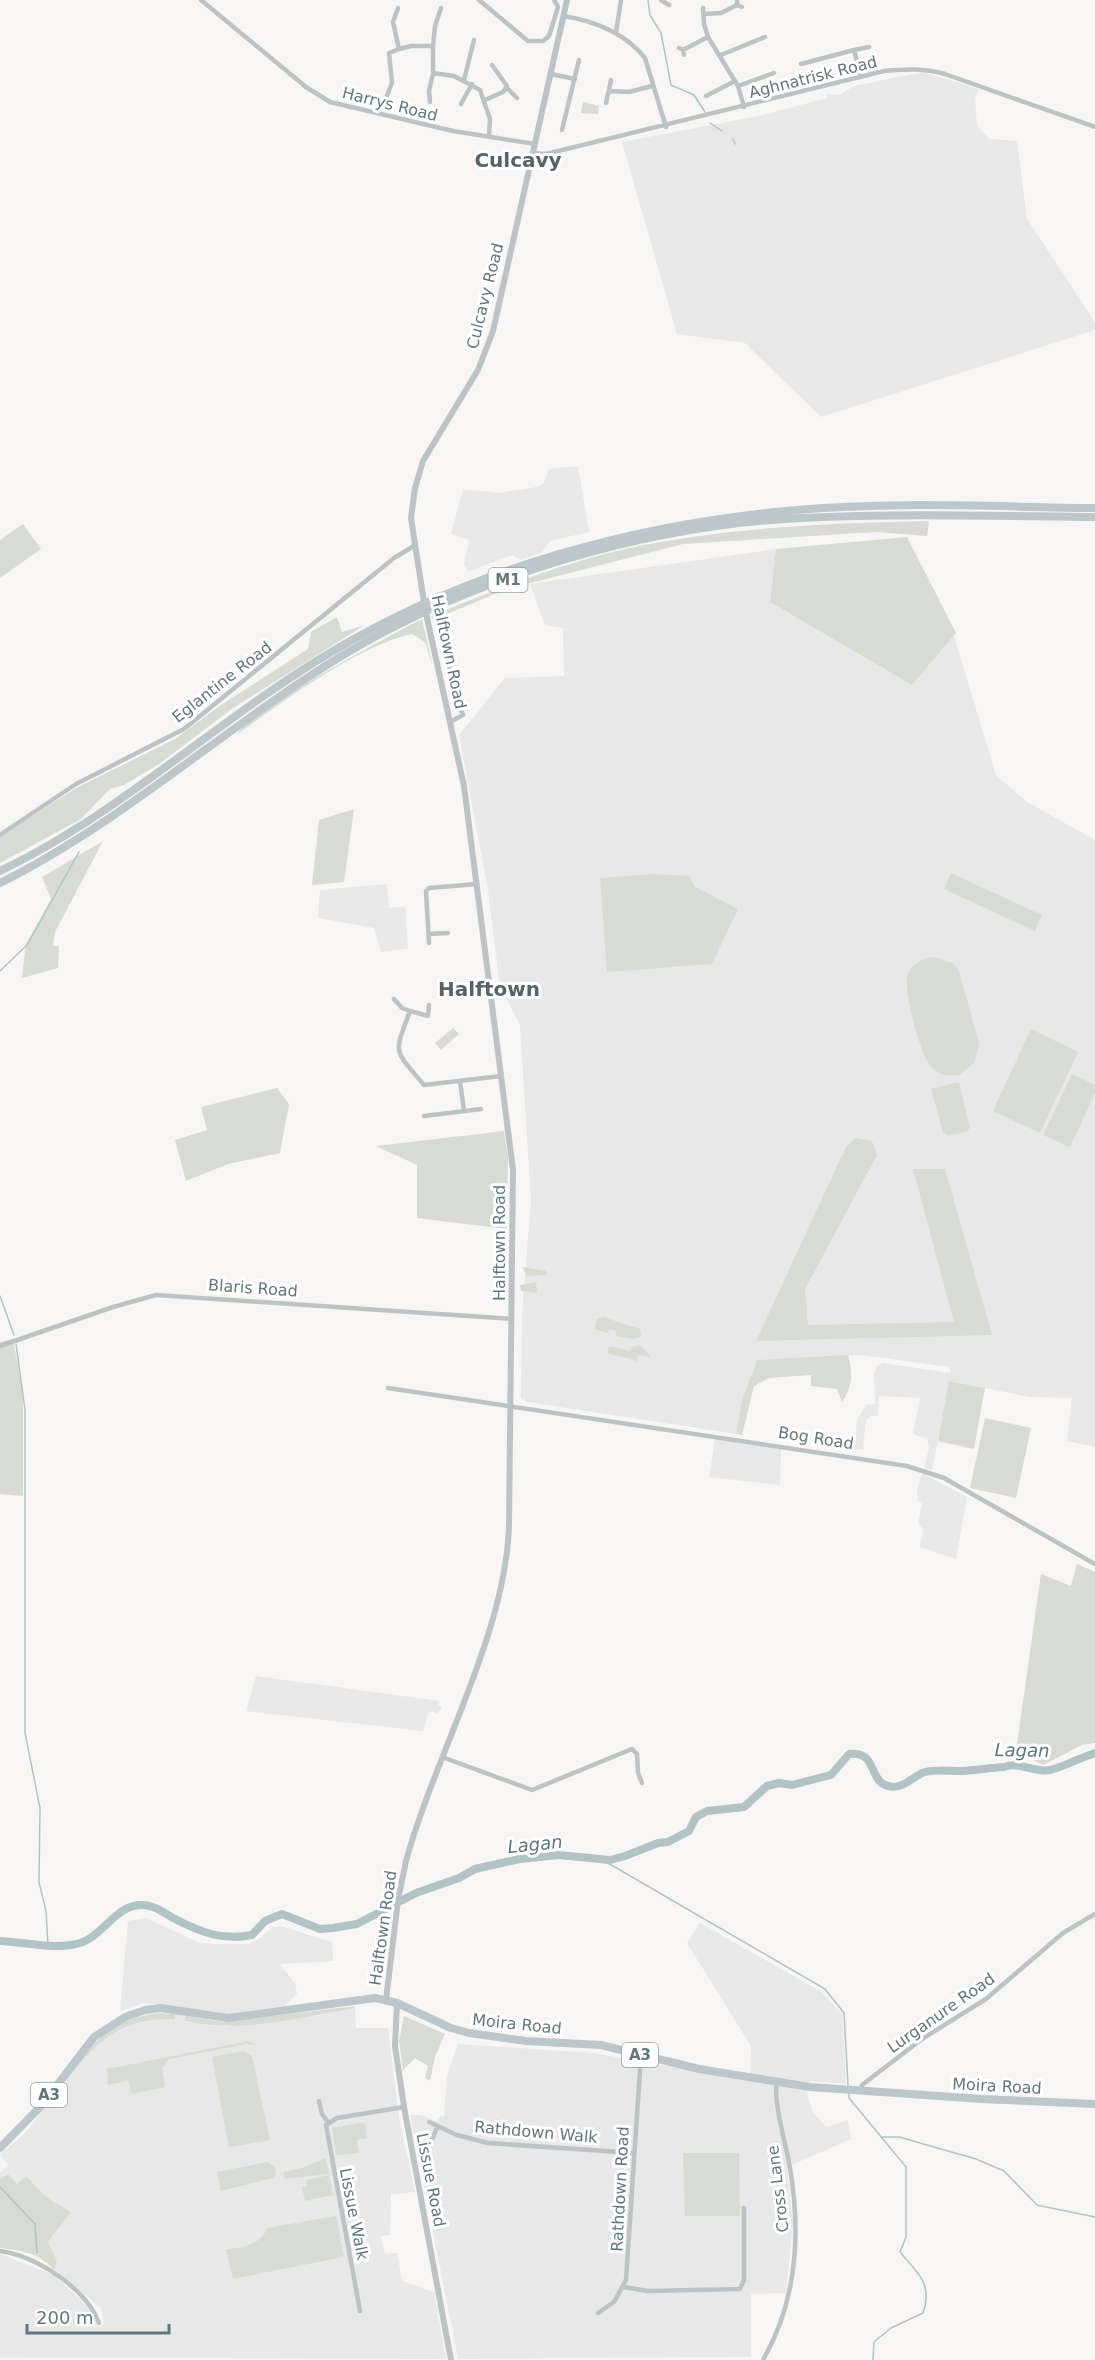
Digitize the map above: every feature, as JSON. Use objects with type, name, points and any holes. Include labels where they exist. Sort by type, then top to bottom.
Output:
[{"type":"highway","name":"M1","points":[[0,871],[119,800],[272,688],[336,649],[414,609],[551,556],[687,523],[799,510],[868,507],[1095,508]]},
{"type":"highway","name":"M1","points":[[0,883],[59,851],[124,810],[276,697],[347,653],[457,600],[553,565],[652,539],[742,524],[800,518],[1095,517]]},
{"type":"highway","name":"Moira Road","points":[[0,2148],[42,2105],[87,2045],[103,2030],[125,2017],[145,2010],[173,2010],[228,2018],[352,2000],[386,2000],[397,2003],[451,2028],[469,2033],[526,2041],[601,2045],[776,2082],[852,2090],[1095,2104]]},
{"type":"street","name":"Harrys Road","points":[[201,0],[306,87],[330,102],[401,120],[535,144]]},
{"type":"street","points":[[479,0],[528,41],[535,43],[549,36],[558,7],[555,0]]},
{"type":"street","name":"Culcavy Road","points":[[421,586],[414,546],[412,510],[418,476],[423,461],[469,385],[489,343],[567,0]]},
{"type":"street","points":[[616,33],[621,0]]},
{"type":"street","points":[[657,8],[661,1],[669,5]]},
{"type":"street","points":[[704,14],[721,13],[739,4]]},
{"type":"street","points":[[398,8],[393,22],[399,49]]},
{"type":"street","points":[[430,102],[435,26],[441,8]]},
{"type":"street","points":[[703,8],[708,37],[737,83],[744,107]]},
{"type":"street","points":[[564,16],[616,33],[645,58],[666,127]]},
{"type":"street","points":[[682,51],[708,37]]},
{"type":"street","points":[[721,55],[765,37]]},
{"type":"street","points":[[464,80],[474,39]]},
{"type":"street","points":[[384,103],[392,83],[389,53],[411,46],[433,46]]},
{"type":"street","points":[[801,64],[869,46]]},
{"type":"street","points":[[854,51],[861,77]]},
{"type":"street","points":[[562,130],[579,60]]},
{"type":"street","points":[[492,65],[507,82],[507,88],[517,98]]},
{"type":"street","name":"Aghnatrisk Road","points":[[533,153],[546,154],[666,127],[861,77],[904,69],[931,70],[1095,127]]},
{"type":"street","points":[[706,96],[737,83],[774,73]]},
{"type":"street","points":[[433,74],[464,80],[480,90],[490,119],[489,137]]},
{"type":"street","points":[[550,74],[575,79]]},
{"type":"street","points":[[606,103],[611,80]]},
{"type":"street","points":[[461,104],[472,84]]},
{"type":"street","points":[[609,91],[629,92],[652,86]]},
{"type":"street","points":[[485,100],[507,88]]},
{"type":"street","points":[[377,101],[390,107]]},
{"type":"street","name":"Eglantine Road","points":[[0,835],[76,784],[184,729],[394,558],[414,546]]},
{"type":"street","name":"Halftown Road","points":[[386,2000],[399,1888],[409,1850],[482,1650],[506,1562],[508,1543],[513,1170],[464,786],[421,586]]},
{"type":"street","name":"Halftown Road","points":[[447,647],[452,690],[463,715],[450,722]]},
{"type":"street","points":[[429,943],[426,891],[429,888],[477,884]]},
{"type":"street","points":[[429,934],[448,933]]},
{"type":"street","points":[[394,999],[402,1008],[428,1017],[429,1005]]},
{"type":"street","points":[[410,1011],[398,1042],[402,1061],[424,1086],[501,1076]]},
{"type":"street","points":[[460,1081],[464,1111]]},
{"type":"street","points":[[424,1116],[481,1109]]},
{"type":"street","name":"Blaris Road","points":[[0,1346],[113,1307],[156,1295],[512,1319]]},
{"type":"street","name":"Bog Road","points":[[388,1388],[907,1466],[944,1478],[1095,1564]]},
{"type":"street","points":[[442,1757],[532,1790],[632,1749],[638,1754],[638,1773],[642,1783]]},
{"type":"street","name":"Lurganure Road","points":[[852,2090],[862,2085],[911,2047],[979,2005],[1063,1933],[1095,1914]]},
{"type":"street","name":"Lissue Road","points":[[397,2003],[395,2046],[404,2108],[451,2360]]},
{"type":"street","name":"Rathdown Road","points":[[624,2287],[641,2055]]},
{"type":"street","name":"Cross Lane","points":[[763,2360],[786,2310],[796,2243],[795,2201],[776,2102],[776,2082]]},
{"type":"street","name":"Lissue Walk","points":[[319,2101],[322,2114],[328,2122],[326,2134],[360,2311]]},
{"type":"street","points":[[328,2122],[337,2118],[404,2108]]},
{"type":"street","name":"Rathdown Walk","points":[[429,2122],[466,2138],[488,2143],[634,2153]]},
{"type":"street","points":[[432,2139],[438,2126]]},
{"type":"street","points":[[598,2313],[614,2302],[624,2287],[648,2291],[740,2289],[744,2280],[744,2208]]},
{"type":"street","points":[[0,2251],[45,2266],[80,2295],[95,2312],[99,2323]]},
{"type":"shaded area","points":[[923,72],[979,89],[975,99],[977,125],[989,139],[1017,141],[1027,219],[1095,322],[1095,330],[821,417],[745,343],[677,334],[622,142],[763,115],[827,98],[827,94],[840,95],[854,86]]},
{"type":"shaded area","points":[[583,102],[599,106],[598,114],[581,113]]},
{"type":"shaded area","points":[[578,466],[589,532],[550,541],[541,553],[520,560],[512,555],[468,572],[464,564],[469,540],[451,534],[463,489],[498,493],[537,487],[543,484],[549,469]]},
{"type":"shaded area","points":[[929,521],[927,536],[876,532],[683,544],[507,589],[433,620],[431,616],[559,567],[639,546],[747,530]]},
{"type":"shaded area","points":[[23,524],[41,549],[0,578],[0,540]]},
{"type":"shaded area","points":[[907,537],[956,633],[912,685],[770,602],[776,549]]},
{"type":"shaded area","points":[[776,549],[770,602],[912,685],[954,636],[996,775],[1027,802],[1095,840],[1095,1447],[1067,1441],[1072,1398],[1030,1397],[950,1381],[932,1470],[924,1468],[929,1447],[927,1439],[913,1434],[920,1398],[879,1396],[878,1416],[871,1416],[866,1420],[863,1449],[857,1449],[854,1452],[857,1420],[866,1405],[875,1404],[874,1373],[877,1366],[883,1363],[950,1373],[950,1367],[861,1355],[757,1360],[742,1400],[736,1434],[527,1402],[521,1398],[522,1314],[531,1200],[520,1025],[500,986],[488,890],[459,735],[505,678],[564,676],[563,628],[545,625],[530,584]]},
{"type":"shaded area","points":[[337,617],[342,632],[365,625],[233,708],[159,764],[124,785],[110,789],[81,819],[0,863],[0,837],[76,788],[175,739],[221,705],[308,649],[311,632]]},
{"type":"shaded area","points":[[422,619],[433,667],[425,642],[412,634],[391,640],[322,676],[238,734],[266,709],[292,692]]},
{"type":"shaded area","points":[[354,809],[344,882],[312,885],[319,820]]},
{"type":"shaded area","points":[[103,841],[55,932],[53,946],[59,946],[58,968],[22,978],[26,944],[51,899],[42,877]]},
{"type":"shaded area","points":[[951,873],[1042,915],[1035,931],[944,889]]},
{"type":"shaded area","points":[[652,874],[689,876],[695,887],[738,909],[712,964],[607,972],[600,878]]},
{"type":"shaded area","points":[[387,884],[389,908],[405,906],[408,949],[381,952],[374,928],[318,918],[320,890]]},
{"type":"shaded area","points":[[934,957],[953,963],[959,971],[979,1043],[975,1062],[959,1075],[939,1073],[928,1063],[918,1038],[910,1007],[908,973],[919,962]]},
{"type":"shaded area","points":[[453,1028],[459,1034],[441,1050],[435,1043]]},
{"type":"shaded area","points":[[1031,1029],[1078,1052],[1040,1133],[993,1111]]},
{"type":"shaded area","points":[[1072,1074],[1095,1085],[1095,1093],[1070,1147],[1043,1135]]},
{"type":"shaded area","points":[[959,1082],[970,1128],[966,1132],[948,1135],[943,1132],[931,1089]]},
{"type":"shaded area","points":[[277,1088],[289,1104],[280,1153],[228,1164],[186,1181],[175,1140],[207,1130],[201,1107]]},
{"type":"shaded area","points":[[504,1131],[508,1158],[507,1229],[417,1218],[417,1165],[376,1146]]},
{"type":"shaded area","points":[[856,1138],[872,1141],[877,1155],[805,1289],[808,1325],[954,1322],[913,1169],[945,1169],[992,1335],[756,1341],[846,1147]]},
{"type":"shaded area","points":[[522,1267],[546,1271],[547,1275],[527,1276]]},
{"type":"shaded area","points":[[536,1282],[537,1293],[521,1291],[520,1285]]},
{"type":"shaded area","points":[[603,1317],[640,1329],[641,1337],[633,1339],[616,1336],[616,1331],[609,1329],[608,1333],[594,1329],[597,1319]]},
{"type":"shaded area","points":[[13,1339],[23,1393],[23,1496],[0,1494],[0,1342]]},
{"type":"shaded area","points":[[640,1345],[651,1357],[638,1355],[637,1361],[607,1353],[609,1346],[630,1351],[632,1347]]},
{"type":"shaded area","points":[[848,1355],[851,1380],[842,1402],[837,1389],[811,1386],[811,1375],[769,1378],[754,1386],[742,1435],[736,1434],[742,1400],[757,1360]]},
{"type":"shaded area","points":[[949,1381],[985,1388],[974,1449],[938,1441]]},
{"type":"shaded area","points":[[985,1418],[1031,1428],[1016,1498],[970,1488]]},
{"type":"shaded area","points":[[715,1439],[781,1449],[780,1485],[709,1477]]},
{"type":"shaded area","points":[[922,1473],[967,1497],[956,1559],[920,1547],[923,1529],[918,1523],[922,1503],[918,1502],[917,1491]]},
{"type":"shaded area","points":[[1077,1564],[1095,1572],[1095,1743],[1082,1745],[1043,1765],[1016,1751],[1041,1574],[1071,1586]]},
{"type":"shaded area","points":[[256,1676],[439,1701],[438,1705],[442,1706],[438,1714],[431,1711],[428,1714],[423,1731],[246,1711]]},
{"type":"shaded area","points":[[146,1918],[200,1943],[211,1944],[248,1944],[256,1941],[273,1927],[281,1926],[332,1942],[333,1961],[279,1964],[295,1983],[297,1994],[285,2006],[225,2015],[144,2003],[120,2011],[128,1921]]},
{"type":"shaded area","points":[[700,1923],[822,1992],[842,2014],[846,2084],[809,2081],[807,2095],[813,2112],[826,2127],[848,2120],[851,2139],[787,2167],[793,2223],[786,2293],[751,2294],[751,2357],[458,2359],[410,2115],[421,2115],[436,2121],[441,2115],[444,2117],[447,2076],[458,2044],[593,2053],[750,2081],[751,2046],[687,1943]]},
{"type":"shaded area","points":[[355,2006],[355,2008],[249,2025],[206,2025],[185,2021],[186,2016],[223,2022]]},
{"type":"shaded area","points":[[355,2008],[356,2028],[388,2028],[399,2117],[415,2192],[391,2194],[390,2235],[380,2236],[385,2254],[397,2253],[402,2281],[434,2292],[446,2359],[0,2358],[0,2254],[54,2275],[81,2300],[93,2315],[97,2327],[104,2325],[101,2308],[54,2270],[57,2261],[48,2242],[71,2212],[45,2196],[26,2176],[17,2184],[0,2178],[0,2173],[8,2165],[0,2154],[24,2134],[98,2042],[114,2030],[135,2022],[156,2018],[174,2019],[175,2014],[186,2016],[186,2022],[224,2027]]},
{"type":"shaded area","points":[[159,2013],[175,2014],[175,2019],[137,2023],[122,2028],[97,2046],[62,2087],[91,2047],[112,2028],[125,2021]]},
{"type":"shaded area","points":[[404,2016],[445,2034],[435,2057],[430,2081],[425,2078],[428,2066],[415,2058],[403,2070],[399,2041]]},
{"type":"shaded area","points":[[248,2041],[256,2045],[247,2044],[169,2059],[162,2068],[165,2087],[131,2094],[128,2081],[108,2085],[107,2069]]},
{"type":"shaded area","points":[[243,2051],[252,2056],[270,2140],[229,2147],[212,2057]]},
{"type":"shaded area","points":[[365,2122],[367,2138],[357,2140],[359,2153],[336,2155],[332,2128]]},
{"type":"shaded area","points":[[683,2153],[739,2153],[740,2216],[685,2216]]},
{"type":"shaded area","points":[[326,2158],[329,2174],[285,2179],[283,2172],[299,2169]]},
{"type":"shaded area","points":[[267,2162],[275,2167],[276,2174],[273,2178],[221,2191],[217,2172]]},
{"type":"shaded area","points":[[8,2174],[17,2184],[26,2176],[45,2196],[71,2212],[48,2242],[57,2261],[54,2270],[36,2256],[0,2248],[0,2178]]},
{"type":"shaded area","points":[[329,2175],[333,2195],[305,2201],[302,2187],[307,2186],[306,2180]]},
{"type":"shaded area","points":[[336,2216],[344,2257],[233,2279],[226,2250],[256,2242],[267,2228]]},
{"type":"waterway","points":[[648,0],[650,15],[661,33],[671,85],[694,95],[705,112]]},
{"type":"waterway","points":[[710,123],[722,131]]},
{"type":"waterway","points":[[733,139],[735,144]]},
{"type":"waterway","points":[[0,971],[27,945],[79,852]]},
{"type":"waterway","points":[[0,1296],[14,1335]]},
{"type":"waterway","points":[[16,1344],[25,1410],[25,1733],[40,1808],[39,1882],[46,1911],[48,1945]]},
{"type":"waterway","name":"Lagan","points":[[0,1941],[52,1946],[73,1945],[91,1938],[121,1912],[138,1905],[155,1908],[202,1931],[231,1937],[252,1935],[265,1921],[282,1914],[320,1929],[357,1924],[416,1893],[459,1878],[475,1869],[520,1859],[559,1855],[610,1860],[658,1843],[668,1842],[689,1831],[696,1817],[707,1811],[744,1807],[767,1786],[779,1783],[792,1785],[831,1775],[849,1754],[865,1757],[882,1783],[894,1787],[929,1771],[962,1771],[1016,1765],[1050,1770],[1095,1753]]},
{"type":"waterway","points":[[601,1859],[825,1989],[844,2013],[848,2085]]},
{"type":"waterway","points":[[849,2093],[849,2098],[906,2167],[906,2237],[900,2252],[918,2273],[925,2286],[926,2294],[923,2313],[891,2328],[874,2342],[873,2360]]},
{"type":"waterway","points":[[882,2137],[899,2137],[976,2159],[1004,2171],[1037,2205],[1095,2217]]},
{"type":"waterway","points":[[0,2187],[35,2224],[37,2253]]},
{"type":"district","name":"Culcavy","points":[[518,160]]},
{"type":"district","name":"Halftown","points":[[489,989]]}]
